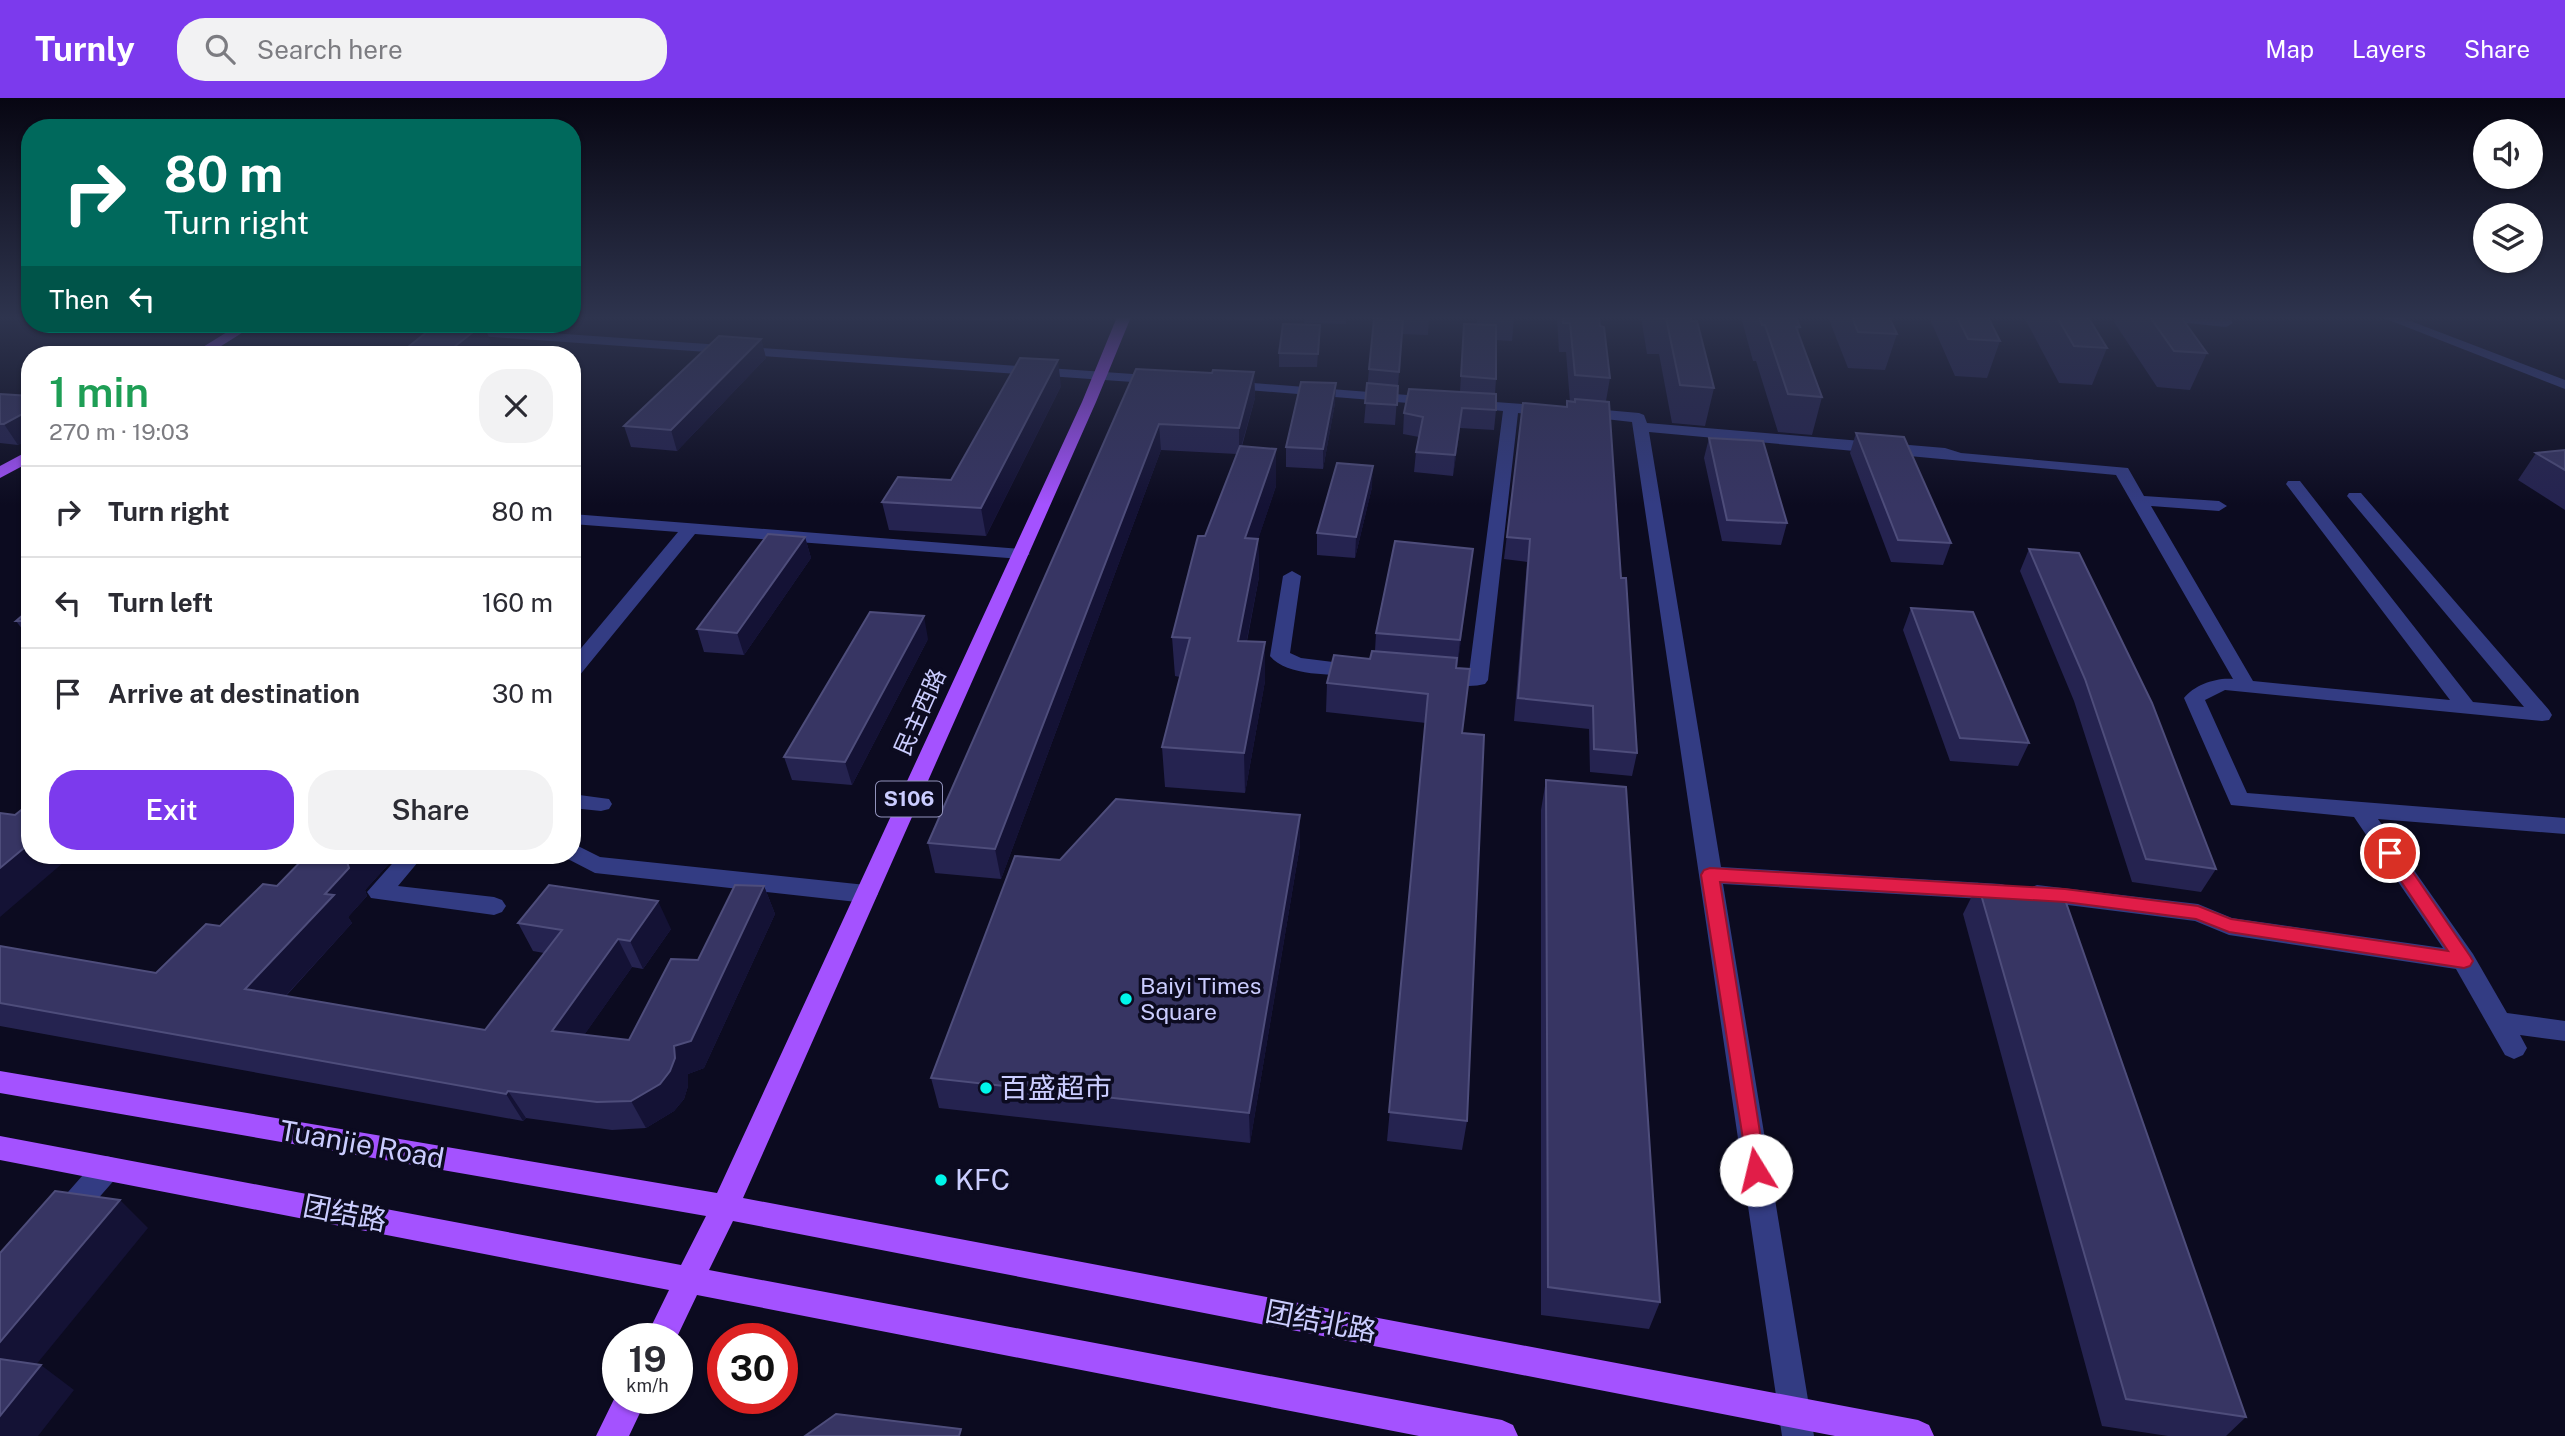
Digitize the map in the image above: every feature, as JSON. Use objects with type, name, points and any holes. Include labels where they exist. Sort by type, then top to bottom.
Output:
[{"type":"main road","name":"民主西路","points":[[689,1278],[725,1207],[1099,379]]},
{"type":"main road","points":[[1,471],[21,460]]},
{"type":"main road","name":"Tuanjie Road","points":[[0,1082],[725,1207]]},
{"type":"main road","name":"团结路","points":[[0,1148],[689,1278]]},
{"type":"main road","name":"团结北路","points":[[725,1207],[1796,1424],[1918,1436]]},
{"type":"main road","points":[[689,1278],[1502,1436]]},
{"type":"main road","name":"S106","points":[[668,1323],[689,1278]]},
{"type":"main road","points":[[612,1436],[623,1414]]},
{"type":"street","points":[[1162,379],[1183,381]]},
{"type":"street","points":[[1210,384],[1639,418],[1796,1424]]},
{"type":"street","points":[[1422,675],[1478,680],[1511,408]]},
{"type":"street","points":[[1640,427],[2122,471],[2246,687]]},
{"type":"street","points":[[2294,484],[2467,708]]},
{"type":"street","points":[[2356,496],[2542,715],[2221,684],[2194,698],[2239,800],[2565,826]]},
{"type":"street","points":[[2138,500],[2220,506]]},
{"type":"street","points":[[581,520],[1021,554]]},
{"type":"street","points":[[581,661],[691,528]]},
{"type":"street","points":[[1292,576],[1280,656],[1297,664],[1380,671]]},
{"type":"street","points":[[581,802],[601,804]]},
{"type":"street","points":[[2361,810],[2464,961],[2514,1048]]},
{"type":"street","points":[[581,857],[594,866],[866,894]]},
{"type":"street","points":[[405,864],[379,892],[494,906]]},
{"type":"street","points":[[1710,875],[2065,896],[2198,913],[2229,926],[2464,961]]},
{"type":"street","points":[[2499,1022],[2565,1031]]},
{"type":"street","points":[[44,1239],[107,1168]]},
{"type":"building","points":[[673,379],[721,379],[671,430],[624,426]]},
{"type":"building","points":[[1008,379],[1048,379],[981,508],[882,502],[898,477],[951,480]]},
{"type":"building","points":[[1131,379],[1252,379],[1239,428],[1159,424],[995,849],[928,843]]},
{"type":"building","points":[[1679,379],[1712,379],[1714,388],[1680,385]]},
{"type":"building","points":[[1783,379],[1815,379],[1822,397],[1788,394]]},
{"type":"building","points":[[1301,382],[1336,383],[1323,449],[1286,447]]},
{"type":"building","points":[[1367,383],[1398,386],[1397,405],[1365,403]]},
{"type":"building","points":[[1409,389],[1496,394],[1496,410],[1462,408],[1455,455],[1416,452],[1423,417],[1404,413]]},
{"type":"building","points":[[0,394],[21,395],[21,415],[0,424]]},
{"type":"building","points":[[1575,399],[1609,402],[1621,578],[1626,578],[1637,753],[1594,749],[1593,706],[1518,698],[1530,539],[1507,537],[1523,403],[1567,407],[1567,401],[1575,402]]},
{"type":"building","points":[[1856,433],[1904,437],[1951,543],[1898,540]]},
{"type":"building","points":[[1709,438],[1763,441],[1787,523],[1727,520]]},
{"type":"building","points":[[1240,446],[1276,449],[1245,538],[1258,539],[1238,641],[1265,642],[1244,753],[1162,747],[1190,638],[1172,637],[1198,536],[1205,536]]},
{"type":"building","points":[[2565,450],[2565,470],[2536,453]]},
{"type":"building","points":[[1337,463],[1373,466],[1356,537],[1317,533]]},
{"type":"building","points":[[768,534],[805,537],[737,633],[697,629]]},
{"type":"building","points":[[1395,541],[1473,549],[1460,640],[1376,633]]},
{"type":"building","points":[[2029,549],[2079,553],[2152,703],[2216,869],[2146,859],[2085,679]]},
{"type":"building","points":[[1911,608],[1973,612],[2029,743],[1960,738]]},
{"type":"building","points":[[870,612],[924,616],[845,762],[784,757]]},
{"type":"building","points":[[1372,651],[1457,658],[1456,668],[1470,669],[1462,733],[1484,735],[1467,1121],[1389,1112],[1428,694],[1327,683],[1334,655],[1370,659]]},
{"type":"building","points":[[1546,780],[1626,787],[1660,1302],[1548,1287]]},
{"type":"building","name":"Baiyi Times Square","points":[[1116,799],[1300,815],[1249,1113],[931,1078],[1015,856],[1060,860]]},
{"type":"building","points":[[21,810],[21,850],[0,868],[0,813],[15,815]]},
{"type":"building","points":[[298,864],[348,864],[349,868],[325,894],[334,895],[245,989],[485,1030],[562,930],[518,923],[549,885],[658,901],[630,941],[618,939],[552,1031],[629,1040],[671,959],[698,960],[735,885],[764,886],[691,1041],[674,1046],[675,1058],[670,1071],[660,1084],[631,1101],[597,1102],[508,1091],[506,1094],[0,1003],[0,946],[156,973],[206,924],[220,926],[263,884],[277,886]]},
{"type":"building","points":[[1978,884],[2063,894],[2246,1417],[2126,1399]]},
{"type":"building","points":[[55,1191],[120,1200],[0,1342],[0,1253]]},
{"type":"building","points":[[0,1359],[41,1365],[0,1416]]},
{"type":"building","points":[[836,1414],[961,1429],[959,1436],[805,1436]]},
{"type":"place","name":"Baiyi Times Square","points":[[1126,999]]},
{"type":"place","name":"百盛超市","points":[[986,1088]]},
{"type":"place","name":"KFC","points":[[941,1180]]},
{"type":"route","points":[[1756,1170],[1710,875],[2065,896],[2198,913],[2229,926],[2464,961],[2390,853]]}]
